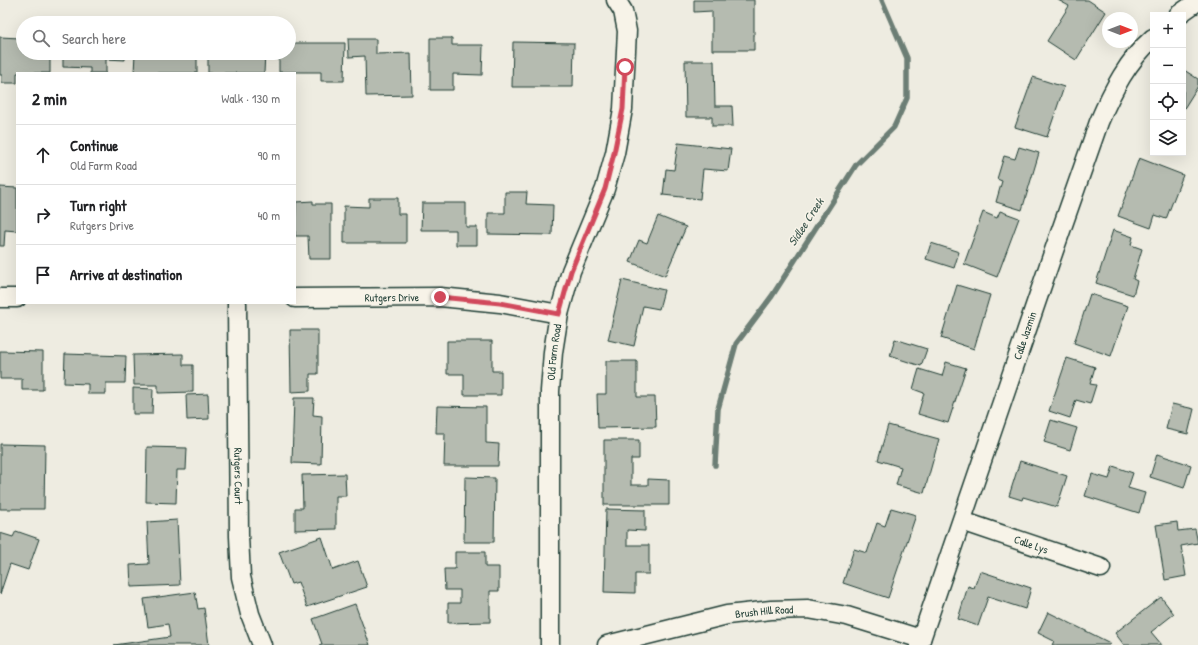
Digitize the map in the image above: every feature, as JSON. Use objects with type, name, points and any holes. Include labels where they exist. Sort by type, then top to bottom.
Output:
[{"type":"street","name":"Old Farm Road","points":[[550,645],[550,391],[553,352],[559,314],[571,271],[605,189],[623,109],[627,31],[623,11],[616,0]]},
{"type":"street","points":[[1182,12],[1198,1]]},
{"type":"street","name":"Calle Jazmin","points":[[920,642],[1099,122],[1107,103],[1132,60],[1150,41]]},
{"type":"street","name":"Rutgers Drive","points":[[296,298],[440,297],[500,303],[559,314]]},
{"type":"street","points":[[0,298],[16,298]]},
{"type":"street","name":"Rutgers Court","points":[[238,304],[239,536],[241,577],[250,614],[262,645]]},
{"type":"street","name":"Calle Lys","points":[[962,520],[1100,568]]},
{"type":"street","name":"Brush Hill Road","points":[[607,645],[727,615],[779,609],[808,609],[847,616],[920,642]]},
{"type":"building","points":[[694,0],[754,0],[754,50],[712,50],[712,11],[694,12]]},
{"type":"building","points":[[1058,0],[1088,0],[1106,12],[1102,12],[1102,18],[1076,60],[1047,41],[1069,6]]},
{"type":"building","points":[[0,37],[16,38],[16,60],[50,60],[50,72],[16,72],[16,83],[2,83],[2,75],[0,75]]},
{"type":"building","points":[[430,38],[452,38],[452,45],[483,45],[482,75],[453,74],[453,90],[430,90]]},
{"type":"building","points":[[348,39],[376,39],[376,54],[411,53],[412,95],[366,96],[365,56],[349,57]]},
{"type":"building","points":[[513,42],[574,43],[573,87],[512,87]]},
{"type":"building","points":[[296,43],[345,43],[344,81],[321,81],[321,72],[279,72],[279,60],[296,60]]},
{"type":"building","points":[[63,60],[106,60],[106,72],[90,72],[90,68],[63,67]]},
{"type":"building","points":[[135,60],[197,60],[197,72],[134,72]]},
{"type":"building","points":[[208,60],[265,60],[264,72],[208,72]]},
{"type":"building","points":[[685,61],[714,61],[715,106],[732,106],[733,126],[712,126],[712,117],[686,117]]},
{"type":"building","points":[[1186,71],[1198,79],[1198,86],[1186,105]]},
{"type":"building","points":[[1033,77],[1064,87],[1047,137],[1015,127]]},
{"type":"building","points":[[678,143],[731,149],[728,171],[703,169],[700,199],[663,195],[666,169],[674,170]]},
{"type":"building","points":[[1019,147],[1039,153],[1022,210],[996,202],[1002,181],[997,179],[1004,156],[1015,159]]},
{"type":"building","points":[[1139,158],[1183,175],[1166,219],[1155,215],[1151,228],[1118,216]]},
{"type":"building","points":[[0,187],[16,188],[16,231],[5,230],[4,246],[0,246]]},
{"type":"building","points":[[505,192],[527,192],[526,204],[553,205],[552,235],[488,234],[488,213],[505,213]]},
{"type":"building","points":[[369,198],[398,198],[398,214],[406,214],[406,243],[344,243],[344,206],[369,207]]},
{"type":"building","points":[[313,201],[313,204],[331,204],[331,259],[309,259],[308,236],[296,236],[296,202]]},
{"type":"building","points":[[422,203],[466,203],[466,227],[477,227],[477,245],[456,245],[456,230],[421,230]]},
{"type":"building","points":[[1000,211],[1019,218],[997,277],[964,264],[983,212],[997,218]]},
{"type":"building","points":[[658,216],[686,227],[665,276],[630,262],[639,240],[647,243]]},
{"type":"building","points":[[1113,230],[1133,237],[1131,245],[1142,249],[1133,279],[1137,281],[1133,295],[1096,283]]},
{"type":"building","points":[[931,243],[959,252],[954,268],[926,259]]},
{"type":"building","points":[[622,280],[664,290],[659,309],[643,306],[634,346],[608,340]]},
{"type":"building","points":[[957,285],[990,295],[974,349],[941,338]]},
{"type":"building","points":[[1090,294],[1128,306],[1111,356],[1074,343]]},
{"type":"building","points":[[290,330],[318,330],[318,374],[310,374],[310,391],[291,392]]},
{"type":"building","points":[[895,339],[927,349],[921,366],[890,356]]},
{"type":"building","points":[[447,341],[492,341],[492,371],[501,371],[501,395],[464,395],[464,374],[447,374]]},
{"type":"building","points":[[0,351],[43,352],[43,390],[22,390],[22,379],[0,379]]},
{"type":"building","points":[[65,354],[126,356],[125,383],[106,383],[106,394],[88,394],[88,384],[64,383]]},
{"type":"building","points":[[183,354],[183,365],[193,365],[193,392],[158,393],[158,385],[134,385],[133,355]]},
{"type":"building","points":[[1067,358],[1095,367],[1090,384],[1096,385],[1090,404],[1076,400],[1070,418],[1049,411]]},
{"type":"building","points":[[606,361],[637,361],[637,397],[655,397],[656,427],[598,428],[597,394],[606,394]]},
{"type":"building","points":[[946,362],[966,368],[948,423],[918,414],[924,393],[913,389],[919,369],[942,376]]},
{"type":"building","points":[[133,388],[153,389],[152,414],[133,414]]},
{"type":"building","points":[[208,394],[209,419],[187,420],[186,395]]},
{"type":"building","points":[[294,398],[314,398],[313,415],[322,416],[321,464],[292,463]]},
{"type":"building","points":[[1172,404],[1194,409],[1188,434],[1166,429]]},
{"type":"building","points":[[437,406],[486,407],[486,443],[499,444],[498,466],[444,466],[445,433],[436,433]]},
{"type":"building","points":[[1051,420],[1077,428],[1070,450],[1044,442]]},
{"type":"building","points":[[888,425],[939,439],[924,493],[896,485],[901,467],[878,460]]},
{"type":"building","points":[[604,440],[639,440],[639,459],[631,459],[631,485],[648,485],[648,479],[669,480],[669,505],[604,505]]},
{"type":"building","points":[[0,444],[45,445],[44,509],[0,509]]},
{"type":"building","points":[[147,447],[187,448],[186,470],[177,470],[176,503],[146,502]]},
{"type":"building","points":[[1157,454],[1191,465],[1184,488],[1150,477]]},
{"type":"building","points":[[1020,461],[1067,476],[1057,507],[1023,497],[1022,500],[1009,496]]},
{"type":"building","points":[[1113,466],[1133,473],[1128,488],[1145,493],[1139,513],[1085,496],[1092,474],[1109,479]]},
{"type":"building","points":[[345,474],[346,496],[336,496],[336,529],[295,530],[295,508],[303,508],[302,475]]},
{"type":"building","points":[[465,477],[495,478],[494,542],[464,542]]},
{"type":"building","points":[[891,508],[916,515],[888,598],[843,583],[854,549],[867,553],[877,523],[885,526]]},
{"type":"building","points":[[606,509],[645,510],[645,531],[627,530],[627,545],[649,545],[649,574],[635,574],[635,593],[604,592]]},
{"type":"building","points":[[177,520],[180,585],[131,587],[130,565],[149,564],[147,522]]},
{"type":"building","points":[[1177,522],[1178,531],[1195,529],[1198,543],[1181,546],[1186,576],[1165,580],[1156,525]]},
{"type":"building","points":[[16,531],[39,539],[28,570],[10,564],[0,594],[0,533],[13,537]]},
{"type":"building","points":[[322,537],[333,570],[358,561],[367,587],[307,607],[298,582],[291,584],[279,552]]},
{"type":"building","points":[[455,552],[485,552],[485,567],[499,567],[499,591],[490,591],[490,622],[448,623],[448,603],[460,603],[460,590],[445,590],[444,569],[455,569]]},
{"type":"building","points":[[980,571],[1031,588],[1025,609],[988,597],[978,626],[958,619],[968,586],[974,588]]},
{"type":"building","points":[[195,592],[198,609],[204,608],[209,645],[114,645],[170,637],[168,624],[148,627],[144,599]]},
{"type":"building","points":[[1161,597],[1174,614],[1151,632],[1162,645],[1124,645],[1115,633]]},
{"type":"building","points":[[355,604],[370,645],[319,645],[322,644],[313,619]]},
{"type":"building","points":[[1048,612],[1110,643],[1109,645],[1052,645],[1054,641],[1038,633]]},
{"type":"waterway","name":"Sidlee Creek","points":[[715,465],[718,409],[736,344],[772,296],[856,165],[894,127],[907,98],[907,58],[882,0]]},
{"type":"route","points":[[440,297],[500,303],[559,314],[571,271],[605,189],[623,109],[625,67]]}]
